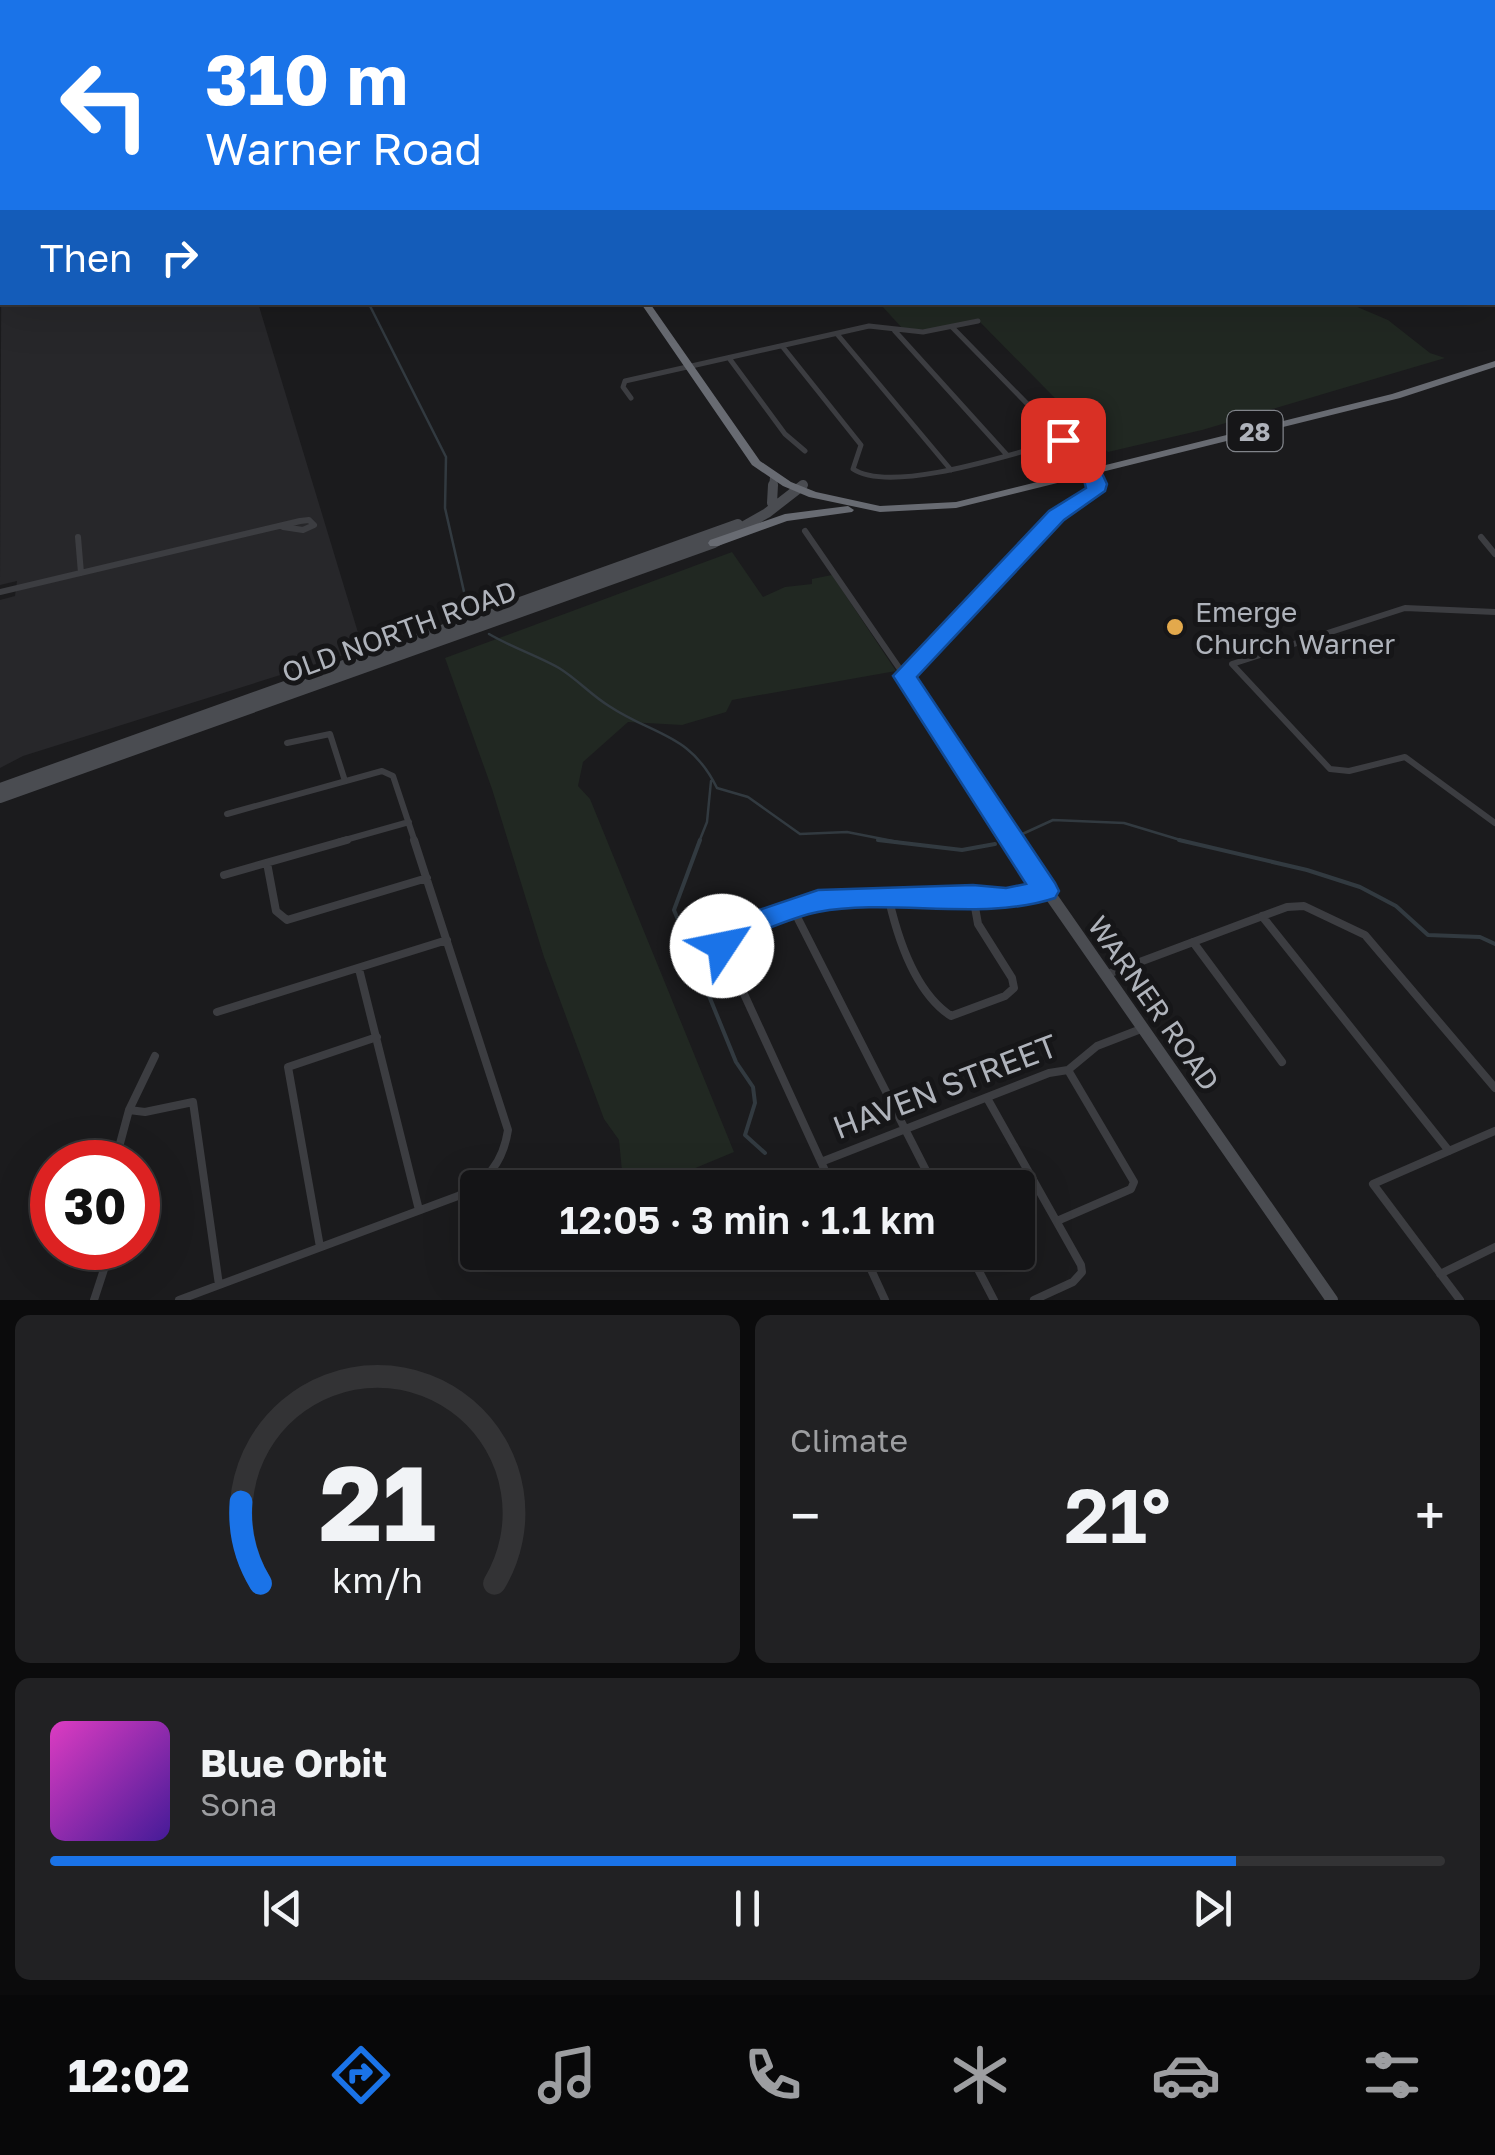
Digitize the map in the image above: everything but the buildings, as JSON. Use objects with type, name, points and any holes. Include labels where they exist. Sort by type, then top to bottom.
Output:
[{"type":"highway","name":"28","points":[[646,305],[755,450],[798,486],[858,500],[918,504],[1092,470],[1396,396],[1495,360]]},
{"type":"highway","name":"28","points":[[654,305],[742,446],[774,477],[832,501],[880,509],[947,506],[1495,360]]},
{"type":"highway","points":[[714,542],[800,514],[880,509]]},
{"type":"main road","points":[[905,676],[1048,524],[1099,494],[1103,486],[1092,470]]},
{"type":"main road","points":[[772,503],[774,477]]},
{"type":"main road","name":"OLD NORTH ROAD","points":[[0,798],[731,527],[798,486]]},
{"type":"main road","name":"OLD NORTH ROAD","points":[[0,788],[714,542],[768,514],[798,486]]},
{"type":"main road","name":"WARNER ROAD","points":[[905,676],[1045,891],[1332,1300]]},
{"type":"street","points":[[631,398],[623,386],[626,382],[869,326],[923,332],[978,321]]},
{"type":"street","points":[[952,326],[1092,470]]},
{"type":"street","points":[[893,329],[1007,455]]},
{"type":"street","points":[[836,334],[951,470]]},
{"type":"street","points":[[782,346],[861,445],[855,472],[904,476],[951,470],[1063,440]]},
{"type":"street","points":[[729,358],[786,434],[806,451]]},
{"type":"street","points":[[0,592],[82,573],[280,526],[306,520],[314,525],[303,530],[280,526]]},
{"type":"street","name":"WARNER ROAD","points":[[806,531],[905,676]]},
{"type":"street","points":[[1482,536],[1495,554]]},
{"type":"street","points":[[78,537],[82,573]]},
{"type":"street","points":[[1495,612],[1406,608],[1232,664],[1330,769],[1346,773],[1394,757],[1406,757],[1482,818],[1495,823]]},
{"type":"street","points":[[286,743],[330,734],[345,782]]},
{"type":"street","points":[[178,1300],[478,1186],[506,1152],[508,1130],[393,776],[388,771],[227,814]]},
{"type":"street","points":[[224,875],[409,822]]},
{"type":"street","points":[[267,863],[276,911],[287,920],[427,878]]},
{"type":"street","points":[[825,1170],[722,946],[728,932],[818,901],[1018,898],[1045,891]]},
{"type":"street","points":[[889,899],[898,940],[937,1007],[951,1016],[1005,996],[1014,988],[1012,978],[978,924],[973,896]]},
{"type":"street","points":[[1104,976],[1287,906],[1304,906],[1365,935],[1495,1088]]},
{"type":"street","points":[[793,909],[927,1170]]},
{"type":"street","points":[[1262,916],[1449,1151]]},
{"type":"street","points":[[217,1012],[447,940]]},
{"type":"street","points":[[1192,942],[1282,1062]]},
{"type":"street","points":[[359,969],[419,1210]]},
{"type":"street","name":"HAVEN STREET","points":[[821,1162],[1050,1073],[1068,1070],[1098,1046],[1141,1030]]},
{"type":"street","points":[[320,1248],[288,1067],[377,1038]]},
{"type":"street","points":[[122,1140],[129,1110],[155,1056]]},
{"type":"street","points":[[1057,1221],[1133,1186],[1131,1172],[1068,1070]]},
{"type":"street","points":[[987,1098],[1078,1257],[1082,1272],[1073,1282],[1034,1300]]},
{"type":"street","points":[[129,1110],[140,1114],[180,1100],[193,1102],[219,1285]]},
{"type":"street","points":[[1460,1300],[1373,1184],[1495,1131]]},
{"type":"street","points":[[1440,1274],[1495,1246]]},
{"type":"street","points":[[94,1300],[103,1270]]},
{"type":"street","points":[[871,1270],[885,1300]]},
{"type":"street","points":[[978,1270],[994,1300]]},
{"type":"shaded area","points":[[1,305],[259,305],[363,649],[23,756],[0,768],[0,600],[15,596],[17,581],[0,585]]},
{"type":"shaded area","points":[[1353,305],[1388,320],[1430,353],[1445,358],[1202,430],[1108,452],[977,319],[926,330],[902,328],[882,306]]},
{"type":"shaded area","points":[[732,552],[763,597],[832,575],[896,671],[732,700],[726,712],[682,725],[628,722],[583,762],[578,786],[590,799],[734,1152],[691,1170],[622,1170],[619,1140],[604,1119],[544,957],[492,789],[445,658]]},
{"type":"waterway","points":[[370,305],[446,457],[445,508],[467,605]]},
{"type":"waterway","points":[[489,634],[559,668],[609,706],[683,746],[695,756],[717,788],[748,797],[800,834],[847,832],[898,842]]},
{"type":"waterway","points":[[699,842],[707,822],[711,781]]},
{"type":"waterway","points":[[1018,836],[1053,820],[1124,823],[1185,841]]},
{"type":"waterway","points":[[700,840],[674,910],[736,1062],[753,1087],[755,1103],[745,1135],[765,1153]]},
{"type":"waterway","points":[[878,840],[962,850],[995,844]]},
{"type":"waterway","points":[[1179,840],[1185,841]]},
{"type":"waterway","points":[[1185,841],[1307,870],[1360,887],[1396,906],[1428,935],[1480,937],[1495,944]]},
{"type":"place","name":"Emerge Church Warner","points":[[1175,627]]},
{"type":"route","points":[[722,946],[728,932],[818,901],[973,896],[1006,899],[1045,891],[905,676],[1056,516],[1095,491],[1098,484],[1091,470],[1063,440]]}]
